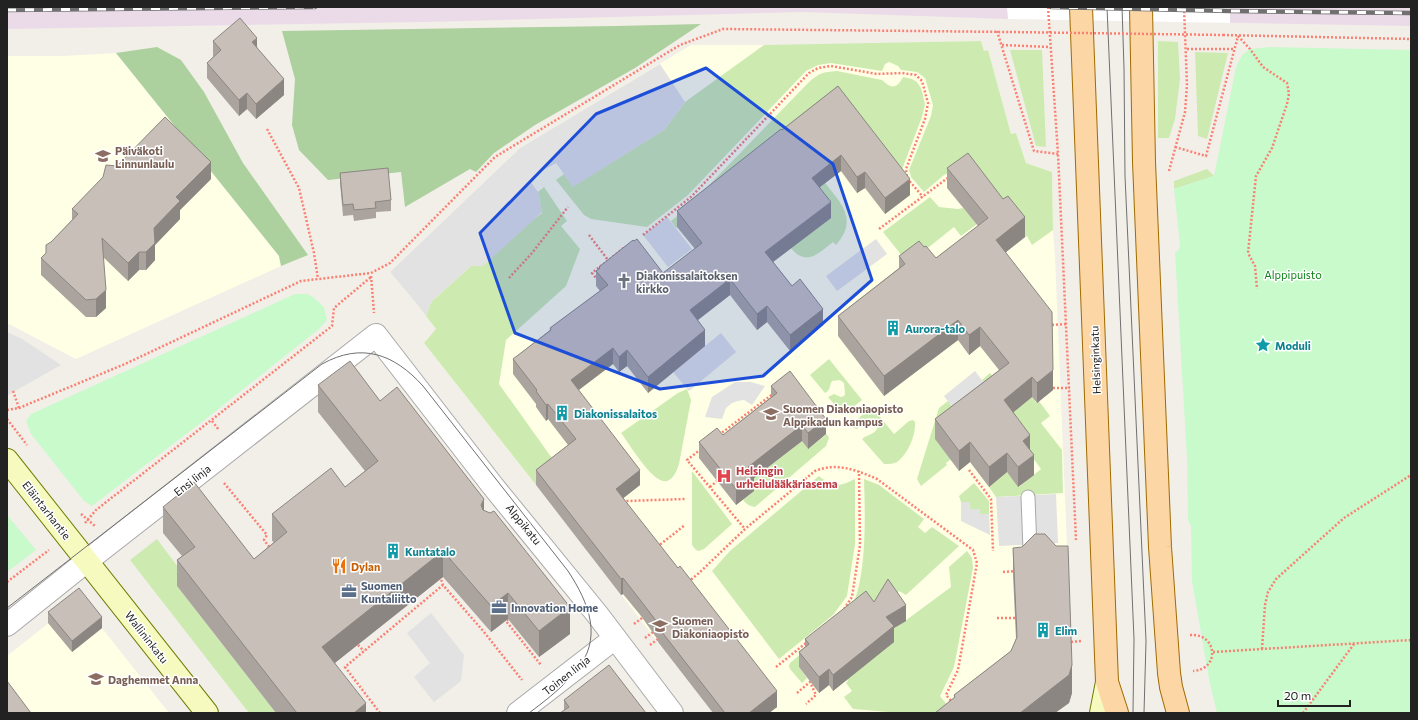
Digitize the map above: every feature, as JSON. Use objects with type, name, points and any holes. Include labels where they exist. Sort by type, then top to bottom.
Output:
[{"type":"main road","name":"Helsinginkatu","points":[[1081,7],[1107,682],[1101,713]]},
{"type":"main road","points":[[1141,7],[1144,162],[1160,548],[1166,644],[1171,687],[1178,713]]},
{"type":"main road","name":"Eläintarhantie","points":[[7,460],[87,561]]},
{"type":"main road","name":"Wallininkatu","points":[[87,561],[207,713]]},
{"type":"main road","points":[[1107,682],[1117,713]]},
{"type":"main road","points":[[1167,713],[1171,687]]},
{"type":"street","name":"Alppikatu","points":[[376,335],[509,516],[597,614],[672,713]]},
{"type":"street","name":"Ensi linja","points":[[7,625],[376,335]]},
{"type":"street","name":"Toinen linja","points":[[530,709],[615,638]]},
{"type":"lane","points":[[1028,497],[1030,550]]},
{"type":"path","points":[[1048,7],[1067,324],[1076,541]]},
{"type":"path","points":[[1184,7],[1187,49],[1187,85],[1185,112],[1176,146],[1206,156],[1238,36]]},
{"type":"path","points":[[7,582],[68,537],[89,520],[96,510],[332,326],[334,308],[371,275],[390,263],[495,157],[680,45],[723,29],[997,31],[1411,39]]},
{"type":"path","points":[[997,31],[1034,151],[1058,154]]},
{"type":"path","points":[[1238,36],[1263,67],[1287,83],[1289,94],[1272,148],[1256,176],[1248,253],[1255,266],[1257,289]]},
{"type":"path","points":[[1002,45],[1050,47]]},
{"type":"path","points":[[1187,49],[1234,49]]},
{"type":"path","points":[[643,235],[690,197],[810,72],[818,68],[831,66],[877,74],[902,73],[916,75],[922,81],[928,103],[925,119],[906,169],[907,178],[923,197]]},
{"type":"path","points":[[267,129],[299,188],[314,253],[318,279]]},
{"type":"path","points":[[879,229],[952,175]]},
{"type":"path","points":[[509,278],[532,253],[568,207]]},
{"type":"path","points":[[589,235],[608,260]]},
{"type":"path","points":[[625,247],[630,253],[597,279],[592,273],[608,260],[625,247]]},
{"type":"path","points":[[7,410],[19,408],[125,364],[301,280],[371,275]]},
{"type":"path","points":[[371,275],[376,335]]},
{"type":"path","points":[[1052,325],[1067,324]]},
{"type":"path","points":[[1053,388],[1070,388]]},
{"type":"path","points":[[719,436],[777,390]]},
{"type":"path","points":[[13,391],[19,408]]},
{"type":"path","points":[[765,400],[770,405]]},
{"type":"path","points":[[7,419],[31,450]]},
{"type":"path","points":[[737,421],[742,426]]},
{"type":"path","points":[[706,445],[687,460],[745,529]]},
{"type":"path","points":[[683,586],[699,574],[745,529],[815,471],[824,467],[840,466],[859,471],[877,479],[891,488],[973,550],[976,555],[977,563],[958,670],[946,694],[955,706]]},
{"type":"path","points":[[970,470],[991,498],[993,551]]},
{"type":"path","points":[[842,613],[852,598],[860,545],[859,471]]},
{"type":"path","points":[[1262,649],[1265,605],[1268,592],[1276,579],[1344,518],[1411,475]]},
{"type":"path","points":[[221,479],[267,535],[264,540],[273,551]]},
{"type":"path","points":[[710,487],[717,481]]},
{"type":"path","points":[[618,507],[627,501],[685,499]]},
{"type":"path","points":[[80,513],[89,520],[110,543]]},
{"type":"path","points":[[652,551],[685,525]]},
{"type":"path","points":[[1003,572],[1022,571]]},
{"type":"path","points":[[440,576],[443,586],[484,632],[523,681]]},
{"type":"path","points":[[339,671],[443,586]]},
{"type":"path","points":[[633,624],[642,618]]},
{"type":"path","points":[[997,618],[1015,618]]},
{"type":"path","points":[[508,619],[506,620],[541,665]]},
{"type":"path","points":[[728,643],[745,629]]},
{"type":"path","points":[[644,638],[653,632]]},
{"type":"path","points":[[1081,633],[1081,648]]},
{"type":"path","points":[[1187,636],[1196,635],[1205,638],[1211,644],[1213,652],[1212,660],[1208,666],[1201,671],[1193,671]]},
{"type":"path","points":[[650,645],[658,639]]},
{"type":"path","points":[[1213,652],[1411,640]]},
{"type":"path","points":[[1071,642],[1081,641]]},
{"type":"path","points":[[776,667],[807,643]]},
{"type":"path","points":[[1304,713],[1354,643]]},
{"type":"path","points":[[358,644],[364,651]]},
{"type":"path","points":[[344,667],[380,713]]},
{"type":"path","points":[[797,693],[810,682],[816,695],[806,704]]},
{"type":"highlighted area","points":[[706,68],[833,164],[872,280],[763,376],[660,389],[515,333],[480,233],[596,114]]},
{"type":"shaded area","points":[[7,7],[1411,7],[1411,26],[1008,19],[802,12],[424,22],[7,29]]},
{"type":"shaded area","name":"Suomen Diakoniaopisto Alppikadun kampus","points":[[981,41],[984,51],[988,50],[1011,134],[1016,133],[1026,163],[1052,172],[1053,230],[1071,642],[1071,698],[1069,703],[1055,713],[713,713],[424,343],[436,329],[390,272],[520,148],[691,45],[813,45]]},
{"type":"shaded area","name":"Päiväkoti Linnunlaulu","points":[[116,53],[279,256],[281,266],[76,359],[7,323],[7,56],[63,56]]},
{"type":"shaded area","points":[[660,64],[685,102],[664,130],[573,187],[556,163],[542,171],[530,181],[538,192],[542,212],[483,266],[471,266],[431,302],[426,316],[390,272],[520,148]]},
{"type":"shaded area","points":[[667,217],[692,249],[668,267],[643,235]]},
{"type":"shaded area","points":[[876,239],[887,254],[837,291],[826,276]]},
{"type":"shaded area","points":[[7,332],[22,339],[61,365],[8,395]]},
{"type":"shaded area","points":[[721,333],[736,352],[689,391],[673,372]]},
{"type":"shaded area","points":[[975,371],[985,384],[953,408],[944,396]]},
{"type":"shaded area","points":[[735,382],[751,382],[765,386],[752,405],[744,400],[738,401],[732,403],[726,408],[722,419],[705,417],[712,397]]},
{"type":"shaded area","points":[[1056,494],[1058,543],[999,546],[996,497]]},
{"type":"shaded area","points":[[961,502],[969,502],[970,509],[980,509],[980,514],[989,514],[990,535],[961,521]]},
{"type":"shaded area","name":"Daghemmet Anna","points":[[79,599],[169,713],[7,713],[7,656]]},
{"type":"shaded area","points":[[431,613],[464,655],[461,681],[434,702],[414,677],[430,663],[407,633]]},
{"type":"green space","points":[[701,24],[635,68],[535,125],[494,153],[476,172],[470,169],[405,207],[401,172],[328,180],[299,150],[292,125],[295,79],[282,31]]},
{"type":"green space","points":[[981,41],[984,51],[988,50],[1011,134],[1016,133],[1026,163],[1052,172],[1053,230],[1032,245],[1027,236],[1025,237],[969,164],[944,175],[924,192],[911,177],[909,170],[931,116],[933,105],[925,78],[917,72],[901,70],[898,66],[889,62],[885,64],[882,71],[831,63],[818,65],[806,71],[688,195],[647,227],[591,219],[584,215],[556,180],[564,174],[573,186],[664,130],[685,102],[764,45]]},
{"type":"green space","points":[[1158,41],[1178,42],[1180,79],[1175,119],[1169,138],[1158,138]]},
{"type":"green space","points":[[157,47],[181,60],[204,92],[243,163],[308,255],[281,266],[279,256],[116,53]]},
{"type":"green space","name":"Alppipuisto","points":[[1270,47],[1411,50],[1411,713],[1217,713],[1209,679],[1192,581],[1191,526],[1188,520],[1187,458],[1175,252],[1178,251],[1180,245],[1174,189],[1214,176],[1236,67],[1242,55],[1250,49]]},
{"type":"green space","points":[[1010,50],[1042,50],[1046,147],[1036,146]]},
{"type":"green space","points":[[1195,52],[1228,53],[1207,139],[1198,136]]},
{"type":"green space","points":[[837,71],[882,80],[891,86],[896,86],[903,77],[917,82],[921,88],[925,104],[922,117],[898,180],[838,102],[676,228],[671,221],[686,209],[809,82],[822,74]]},
{"type":"green space","points":[[1207,169],[1214,176],[1174,189],[1174,181]]},
{"type":"green space","points":[[825,183],[842,205],[847,220],[846,228],[843,236],[836,245],[833,242],[818,254],[802,257],[791,248],[831,218],[812,193]]},
{"type":"green space","points":[[544,187],[567,221],[561,226],[580,249],[566,286],[506,340],[499,384],[559,468],[536,485],[424,343],[436,329],[426,316],[431,302],[471,266],[542,213],[538,192]]},
{"type":"green space","points":[[930,197],[939,207],[958,209],[963,208],[977,224],[961,236],[954,227],[924,251],[911,267],[883,232]]},
{"type":"green space","points":[[295,294],[307,294],[313,297],[324,307],[327,320],[319,329],[207,418],[92,506],[84,501],[31,434],[26,421],[31,414]]},
{"type":"green space","points":[[829,359],[862,400],[843,415],[828,397],[834,394],[841,397],[844,396],[844,383],[840,380],[832,381],[829,389],[825,393],[810,375]]},
{"type":"green space","points":[[990,373],[1002,388],[951,459],[946,463],[947,465],[921,486],[917,479],[939,408],[948,401],[953,408],[985,383],[982,380]]},
{"type":"green space","points":[[687,389],[691,400],[679,464],[672,478],[667,481],[661,480],[655,477],[648,470],[621,433],[678,393]]},
{"type":"green space","points":[[1032,397],[1036,403],[1039,401],[1050,416],[1041,423],[1062,450],[1063,493],[996,497],[989,487],[1007,472],[1019,487],[1041,469],[1004,419]]},
{"type":"green space","points":[[872,407],[894,434],[909,421],[913,420],[915,422],[913,438],[908,449],[901,459],[895,463],[884,464],[862,439],[877,429],[878,422],[870,418],[865,420],[857,429],[850,425]]},
{"type":"green space","points":[[827,434],[829,438],[826,446],[755,507],[748,505],[743,500],[754,491],[748,483],[802,441],[808,449]]},
{"type":"green space","points":[[692,471],[732,524],[704,549],[699,551],[692,545]]},
{"type":"green space","points":[[819,476],[828,483],[836,485],[845,484],[855,479],[855,544],[847,596],[833,615],[779,659],[712,571],[730,551]]},
{"type":"green space","points":[[864,479],[879,485],[924,519],[918,527],[925,533],[932,527],[959,546],[906,595],[899,591],[895,597],[799,667],[807,678],[802,683],[790,669],[790,663],[847,615],[854,603],[859,587],[865,530]]},
{"type":"green space","points":[[974,483],[989,501],[989,514],[980,514],[980,509],[970,509],[969,502],[961,502],[959,496]]},
{"type":"green space","points":[[7,515],[36,550],[7,572]]},
{"type":"green space","points":[[157,539],[187,579],[177,586],[276,713],[249,713],[130,560]]},
{"type":"green space","points":[[967,551],[972,558],[973,568],[954,667],[940,696],[952,711],[949,713],[900,713],[853,709],[844,697],[852,691],[846,683],[848,681],[847,680],[881,626],[905,621],[951,587],[949,567]]},
{"type":"pier","points":[[1007,7],[1230,7],[1230,23],[1008,19]]},
{"type":"building","points":[[240,18],[257,38],[252,42],[284,79],[256,104],[247,93],[239,100],[207,63],[221,50],[213,41]]},
{"type":"building","name":"Diakonissalaitos","points":[[838,86],[910,179],[885,198],[865,172],[857,177],[841,155],[812,178],[831,202],[765,252],[792,286],[800,279],[823,309],[790,335],[767,306],[757,314],[730,279],[690,310],[705,330],[648,377],[627,350],[619,357],[613,348],[571,380],[640,470],[616,489],[678,568],[680,566],[777,691],[749,713],[725,713],[658,627],[660,626],[641,601],[623,578],[621,579],[536,470],[576,439],[548,404],[546,405],[536,391],[537,390],[513,359],[551,330],[550,328],[608,285],[596,271],[633,240],[634,241],[637,239],[663,273],[702,243],[677,211]]},
{"type":"building","points":[[165,117],[211,162],[176,197],[180,201],[154,228],[155,243],[146,252],[139,252],[128,263],[102,238],[106,290],[96,299],[86,300],[41,258],[46,253],[46,245],[51,242],[78,214],[72,209],[103,177],[106,165],[117,166]]},
{"type":"building","name":"Aurora-talo","points":[[968,153],[1003,199],[1008,196],[1025,217],[996,240],[1052,312],[1053,370],[1037,383],[1032,377],[1004,400],[1030,435],[1023,441],[1034,455],[1018,467],[1007,453],[989,467],[970,442],[959,451],[935,419],[1009,363],[980,327],[969,335],[958,320],[884,376],[838,316],[905,264],[899,256],[919,241],[924,247],[926,246],[936,258],[988,218],[947,168]]},
{"type":"building","points":[[388,168],[391,200],[375,202],[376,208],[354,210],[353,204],[343,205],[340,173]]},
{"type":"building","name":"Kuntatalo","points":[[350,361],[380,401],[397,387],[484,499],[481,505],[483,510],[490,513],[494,511],[570,607],[539,631],[508,593],[491,606],[443,551],[322,647],[366,703],[354,713],[297,713],[177,560],[195,547],[163,507],[194,482],[254,559],[287,532],[272,514],[331,468],[345,487],[378,461],[318,385]]},
{"type":"building","points":[[790,371],[826,419],[808,433],[802,425],[748,467],[754,475],[736,489],[699,442],[717,428],[723,435],[777,393],[771,386]]},
{"type":"building","name":"Elim","points":[[1035,534],[1045,534],[1056,546],[1068,546],[1072,665],[1069,675],[1020,713],[935,713],[955,697],[954,695],[1011,651],[1017,637],[1013,548],[1022,547]]},
{"type":"building","points":[[888,579],[906,605],[886,617],[894,626],[833,675],[829,669],[819,677],[799,652],[809,644],[805,639],[866,591],[874,602]]},
{"type":"building","points":[[79,588],[102,617],[72,641],[48,612]]},
{"type":"building","points":[[609,665],[646,713],[560,713],[569,707],[564,700]]},
{"type":"building","points":[[7,681],[31,713],[7,713]]},
{"type":"tram line","points":[[1107,7],[1134,639],[1133,713]]},
{"type":"tram line","points":[[1122,7],[1125,176],[1146,641],[1144,713]]},
{"type":"tram line","points":[[7,608],[322,364],[337,357],[351,354],[364,353],[377,355],[389,359],[401,366],[423,386],[568,571],[582,596],[587,608],[591,634],[589,647],[584,659],[565,683],[529,713]]},
{"type":"railway","points":[[7,10],[315,7]]},
{"type":"railway","points":[[1051,7],[1411,13]]},
{"type":"place","name":"Päiväkoti Linnunlaulu","points":[[103,156]]},
{"type":"place","name":"Diakonissalaitoksen kirkko","points":[[624,281]]},
{"type":"place","name":"Aurora-talo","points":[[893,328]]},
{"type":"place","name":"Moduli","points":[[1263,345]]},
{"type":"place","name":"Diakonissalaitos","points":[[562,413]]},
{"type":"place","name":"Suomen Diakoniaopisto Alppikadun kampus","points":[[771,414]]},
{"type":"place","name":"Helsingin urheilulääkäriasema","points":[[724,476]]},
{"type":"place","name":"Kuntatalo","points":[[393,551]]},
{"type":"place","name":"Dylan","points":[[339,566]]},
{"type":"place","name":"Suomen Kuntaliitto","points":[[349,591]]},
{"type":"place","name":"Innovation Home","points":[[499,607]]},
{"type":"place","name":"Suomen Diakoniaopisto","points":[[660,626]]},
{"type":"place","name":"Elim","points":[[1043,630]]},
{"type":"place","name":"Daghemmet Anna","points":[[96,679]]}]
